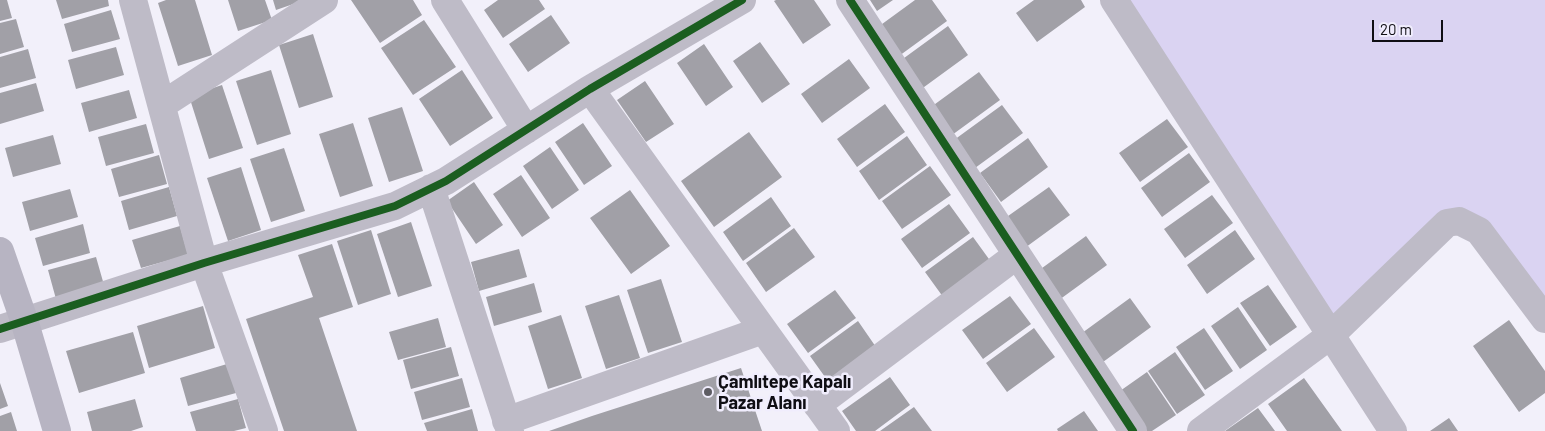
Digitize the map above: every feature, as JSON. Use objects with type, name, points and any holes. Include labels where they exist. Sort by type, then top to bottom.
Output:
[{"type":"main road","points":[[0,251],[12,324],[57,431]]},
{"type":"street","points":[[133,0],[204,263],[264,431]]},
{"type":"street","points":[[162,105],[324,0]]},
{"type":"street","points":[[445,0],[526,130]]},
{"type":"street","points":[[12,324],[204,263],[396,206],[446,181],[590,90],[742,0]]},
{"type":"street","points":[[850,0],[1133,431]]},
{"type":"street","points":[[1114,0],[1393,431]]},
{"type":"street","points":[[590,90],[836,431]]},
{"type":"street","points":[[431,188],[508,426],[763,330]]},
{"type":"street","points":[[1200,431],[1331,335],[1447,223],[1458,221],[1479,231],[1545,319]]},
{"type":"street","points":[[817,405],[1017,255]]},
{"type":"shaded area","points":[[1118,0],[1545,0],[1545,319],[1458,221],[1331,335]]},
{"type":"building","points":[[0,0],[7,0],[12,18],[0,21]]},
{"type":"building","points":[[56,0],[108,0],[109,6],[62,19]]},
{"type":"building","points":[[166,0],[195,0],[212,55],[178,66],[158,3]]},
{"type":"building","points":[[228,0],[265,0],[272,20],[238,31]]},
{"type":"building","points":[[273,0],[305,0],[276,10]]},
{"type":"building","points":[[351,0],[413,0],[422,15],[380,43]]},
{"type":"building","points":[[498,0],[539,0],[545,9],[503,38],[484,10]]},
{"type":"building","points":[[814,0],[831,25],[803,44],[774,1]]},
{"type":"building","points":[[870,0],[893,0],[877,11]]},
{"type":"building","points":[[915,0],[932,0],[947,21],[899,56],[878,27]]},
{"type":"building","points":[[1034,0],[1081,0],[1085,7],[1037,42],[1016,13]]},
{"type":"building","points":[[111,10],[120,39],[72,52],[64,24]]},
{"type":"building","points":[[551,15],[570,43],[528,72],[509,44]]},
{"type":"building","points":[[16,19],[24,47],[0,54],[0,23]]},
{"type":"building","points":[[424,20],[456,67],[413,95],[381,48]]},
{"type":"building","points":[[948,26],[968,55],[920,90],[900,61]]},
{"type":"building","points":[[313,34],[333,97],[299,108],[279,45]]},
{"type":"building","points":[[760,42],[790,84],[762,103],[733,61]]},
{"type":"building","points":[[704,44],[733,87],[706,106],[677,63]]},
{"type":"building","points":[[116,47],[124,75],[76,89],[68,60]]},
{"type":"building","points":[[28,49],[36,78],[0,88],[0,57]]},
{"type":"building","points":[[849,59],[870,88],[822,123],[801,94]]},
{"type":"building","points":[[271,70],[291,134],[257,145],[236,81]]},
{"type":"building","points":[[462,70],[493,118],[450,146],[419,99]]},
{"type":"building","points":[[979,72],[1000,100],[952,135],[931,107]]},
{"type":"building","points":[[645,81],[674,124],[646,142],[617,100]]},
{"type":"building","points":[[36,83],[44,111],[0,124],[0,93]]},
{"type":"building","points":[[222,85],[243,148],[209,159],[189,96]]},
{"type":"building","points":[[129,90],[137,118],[89,132],[81,103]]},
{"type":"building","points":[[885,104],[905,132],[857,167],[837,139]]},
{"type":"building","points":[[1002,105],[1023,133],[975,168],[954,140]]},
{"type":"building","points":[[402,107],[423,171],[389,182],[368,118]]},
{"type":"building","points":[[1167,119],[1188,147],[1140,182],[1119,153]]},
{"type":"building","points":[[353,123],[373,186],[340,197],[319,134]]},
{"type":"building","points":[[583,123],[612,166],[584,185],[555,142]]},
{"type":"building","points":[[146,124],[154,153],[106,166],[98,137]]},
{"type":"building","points":[[749,132],[782,177],[714,227],[681,181]]},
{"type":"building","points":[[53,135],[61,164],[13,177],[5,148]]},
{"type":"building","points":[[907,136],[927,165],[879,200],[859,171]]},
{"type":"building","points":[[1028,138],[1048,167],[1001,202],[980,173]]},
{"type":"building","points":[[550,147],[579,190],[552,209],[523,166]]},
{"type":"building","points":[[284,148],[305,211],[271,222],[250,159]]},
{"type":"building","points":[[1189,153],[1210,182],[1162,217],[1141,188]]},
{"type":"building","points":[[159,155],[167,184],[119,197],[111,169]]},
{"type":"building","points":[[930,166],[951,195],[902,229],[882,201]]},
{"type":"building","points":[[241,167],[261,230],[228,241],[207,178]]},
{"type":"building","points":[[521,175],[550,218],[522,237],[493,194]]},
{"type":"building","points":[[474,182],[503,225],[476,244],[447,201]]},
{"type":"building","points":[[169,187],[177,216],[129,230],[121,201]]},
{"type":"building","points":[[1049,187],[1070,215],[1022,250],[1001,221]]},
{"type":"building","points":[[70,189],[78,217],[30,231],[22,202]]},
{"type":"building","points":[[630,190],[670,246],[631,274],[590,218]]},
{"type":"building","points":[[1212,195],[1233,223],[1185,258],[1164,229]]},
{"type":"building","points":[[771,197],[791,226],[743,261],[723,232]]},
{"type":"building","points":[[949,204],[970,233],[922,268],[901,239]]},
{"type":"building","points":[[411,222],[432,286],[398,297],[377,234]]},
{"type":"building","points":[[83,224],[90,253],[43,266],[35,238]]},
{"type":"building","points":[[180,226],[188,255],[141,268],[132,240]]},
{"type":"building","points":[[794,228],[815,257],[766,292],[746,263]]},
{"type":"building","points":[[371,230],[391,294],[358,305],[337,241]]},
{"type":"building","points":[[1235,230],[1255,259],[1207,294],[1187,265]]},
{"type":"building","points":[[1086,236],[1107,265],[1059,300],[1038,271]]},
{"type":"building","points":[[973,237],[994,266],[946,301],[925,272]]},
{"type":"building","points":[[332,244],[353,307],[319,318],[357,431],[284,431],[246,319],[313,297],[298,255]]},
{"type":"building","points":[[519,249],[527,277],[479,291],[471,262]]},
{"type":"building","points":[[96,257],[104,285],[56,299],[48,270]]},
{"type":"building","points":[[661,279],[682,342],[648,353],[627,290]]},
{"type":"building","points":[[534,283],[542,312],[494,326],[486,297]]},
{"type":"building","points":[[1268,285],[1297,327],[1270,346],[1240,303]]},
{"type":"building","points":[[835,290],[856,318],[808,353],[787,324]]},
{"type":"building","points":[[619,295],[640,358],[606,369],[585,306]]},
{"type":"building","points":[[1010,296],[1031,324],[983,359],[962,330]]},
{"type":"building","points":[[1130,298],[1151,327],[1103,362],[1082,333]]},
{"type":"building","points":[[203,306],[215,348],[149,368],[137,326]]},
{"type":"building","points":[[1238,307],[1267,350],[1240,369],[1211,326]]},
{"type":"building","points":[[561,315],[582,378],[548,389],[528,326]]},
{"type":"building","points":[[438,318],[446,347],[398,360],[389,332]]},
{"type":"building","points":[[1509,320],[1545,371],[1545,393],[1519,412],[1473,346]]},
{"type":"building","points":[[858,321],[878,350],[830,384],[810,356]]},
{"type":"building","points":[[1034,328],[1055,357],[1007,392],[986,363]]},
{"type":"building","points":[[1204,328],[1233,371],[1205,390],[1176,347]]},
{"type":"building","points":[[133,332],[145,373],[79,393],[66,351]]},
{"type":"building","points":[[451,347],[459,376],[411,389],[403,360]]},
{"type":"building","points":[[1175,352],[1205,395],[1177,414],[1148,371]]},
{"type":"building","points":[[227,364],[236,393],[188,406],[180,378]]},
{"type":"building","name":"Çamlıtepe Kapalı Pazar Alanı","points":[[741,368],[762,431],[549,431],[592,416]]},
{"type":"building","points":[[1147,372],[1176,415],[1152,431],[1147,431],[1120,391]]},
{"type":"building","points":[[890,377],[910,405],[875,431],[856,431],[842,411]]},
{"type":"building","points":[[462,378],[470,407],[422,420],[414,392]]},
{"type":"building","points":[[1304,378],[1342,431],[1287,431],[1268,404]]},
{"type":"building","points":[[0,383],[8,406],[0,409]]},
{"type":"building","points":[[135,399],[143,427],[131,431],[92,431],[87,412]]},
{"type":"building","points":[[238,399],[246,428],[234,431],[196,431],[190,412]]},
{"type":"building","points":[[914,407],[932,431],[880,431]]},
{"type":"building","points":[[1258,408],[1275,431],[1225,431]]},
{"type":"building","points":[[472,409],[478,431],[427,431],[424,423]]},
{"type":"building","points":[[1084,411],[1098,431],[1058,431],[1057,429]]},
{"type":"building","points":[[11,412],[17,431],[0,431],[0,416]]},
{"type":"building","points":[[1449,418],[1458,431],[1430,431]]},
{"type":"cycle path","points":[[0,329],[204,263],[395,206],[446,181],[590,89],[742,0]]},
{"type":"cycle path","points":[[850,0],[1133,431]]},
{"type":"place","name":"Çamlıtepe Kapalı Pazar Alanı","points":[[708,392]]}]
